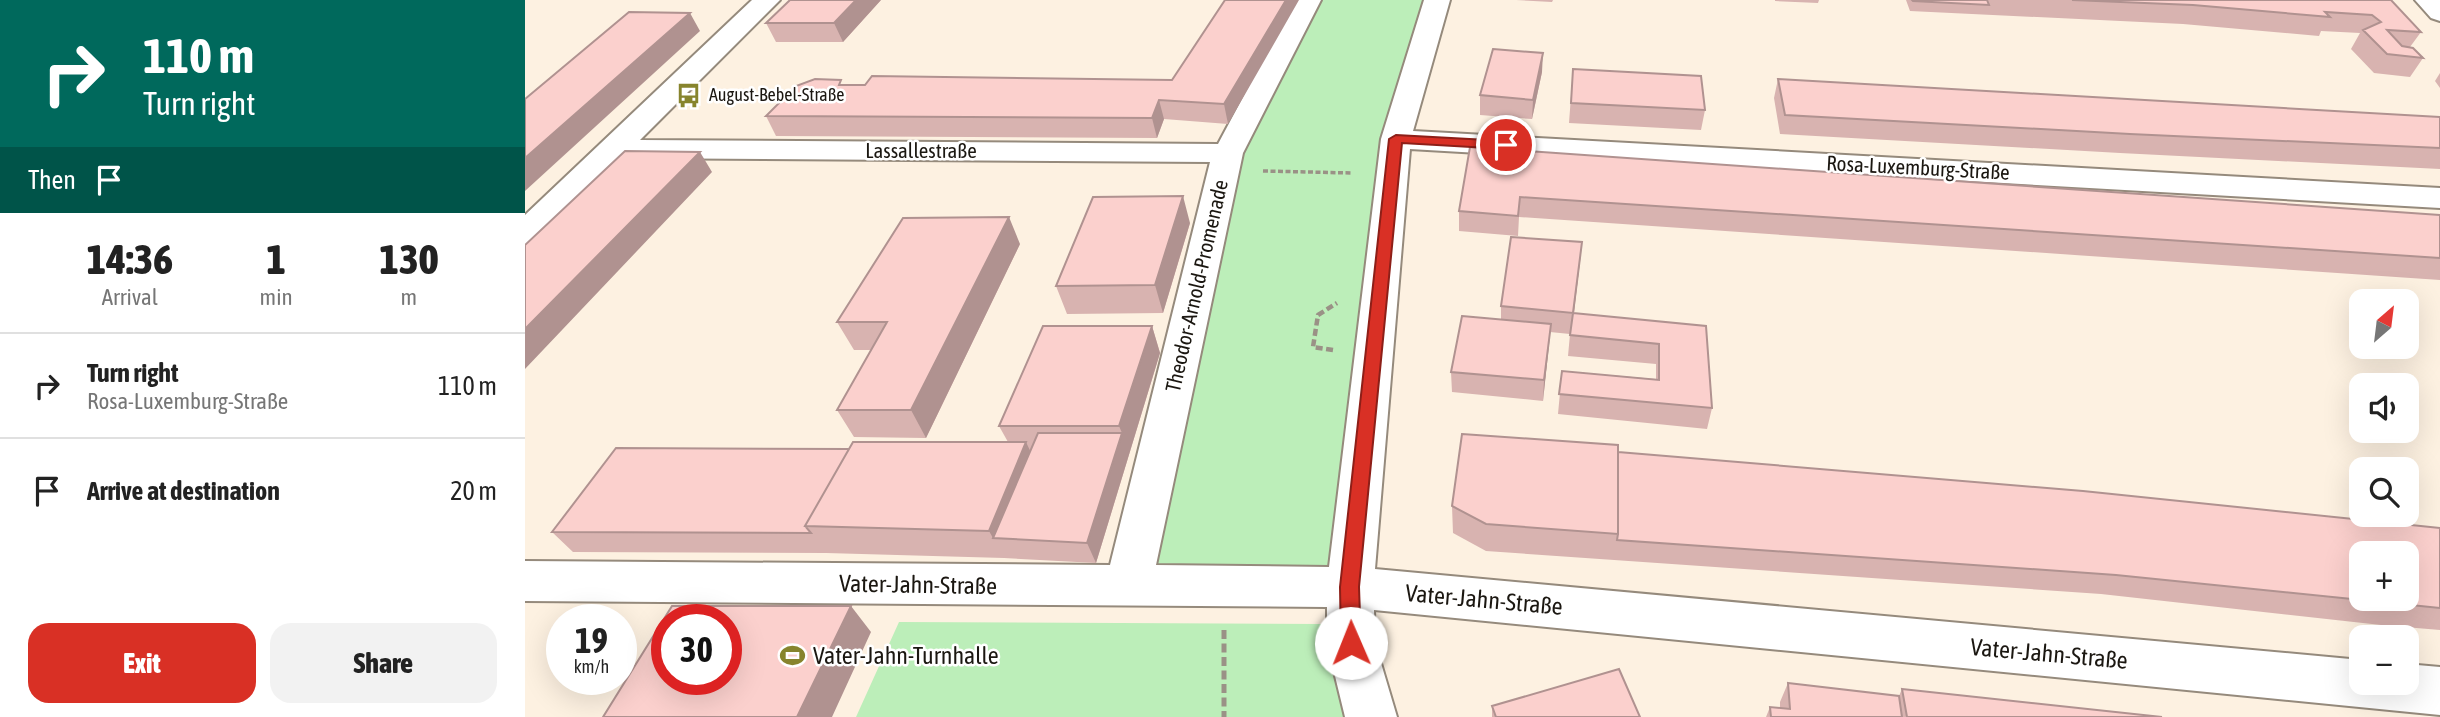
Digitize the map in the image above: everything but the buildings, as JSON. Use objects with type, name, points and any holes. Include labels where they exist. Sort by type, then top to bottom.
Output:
[{"type":"street","points":[[525,234],[767,0]]},
{"type":"street","name":"Theodor-Arnold-Promenade","points":[[1128,587],[1240,162],[1308,0]]},
{"type":"street","points":[[1371,717],[1351,643],[1350,587],[1396,139],[1437,0]]},
{"type":"street","points":[[2428,0],[2440,13]]},
{"type":"street","name":"Rosa-Luxemburg-Straße","points":[[1396,139],[2440,198]]},
{"type":"street","name":"Lassallestraße","points":[[614,149],[1240,162]]},
{"type":"street","name":"Vater-Jahn-Straße","points":[[525,581],[1350,587],[2440,691]]},
{"type":"path","points":[[1240,162],[1352,173],[1356,161]]},
{"type":"path","points":[[1224,587],[1224,717]]},
{"type":"green space","points":[[1315,0],[1429,0],[1336,574],[1144,576],[1238,150]]},
{"type":"green space","points":[[899,622],[1322,624],[1345,717],[856,717]]},
{"type":"place","name":"August-Bebel-Straße","points":[[689,95]]},
{"type":"place","name":"Vater-Jahn-Turnhalle","points":[[793,656]]},
{"type":"route","points":[[1351,643],[1350,587],[1396,139],[1506,145]]}]
